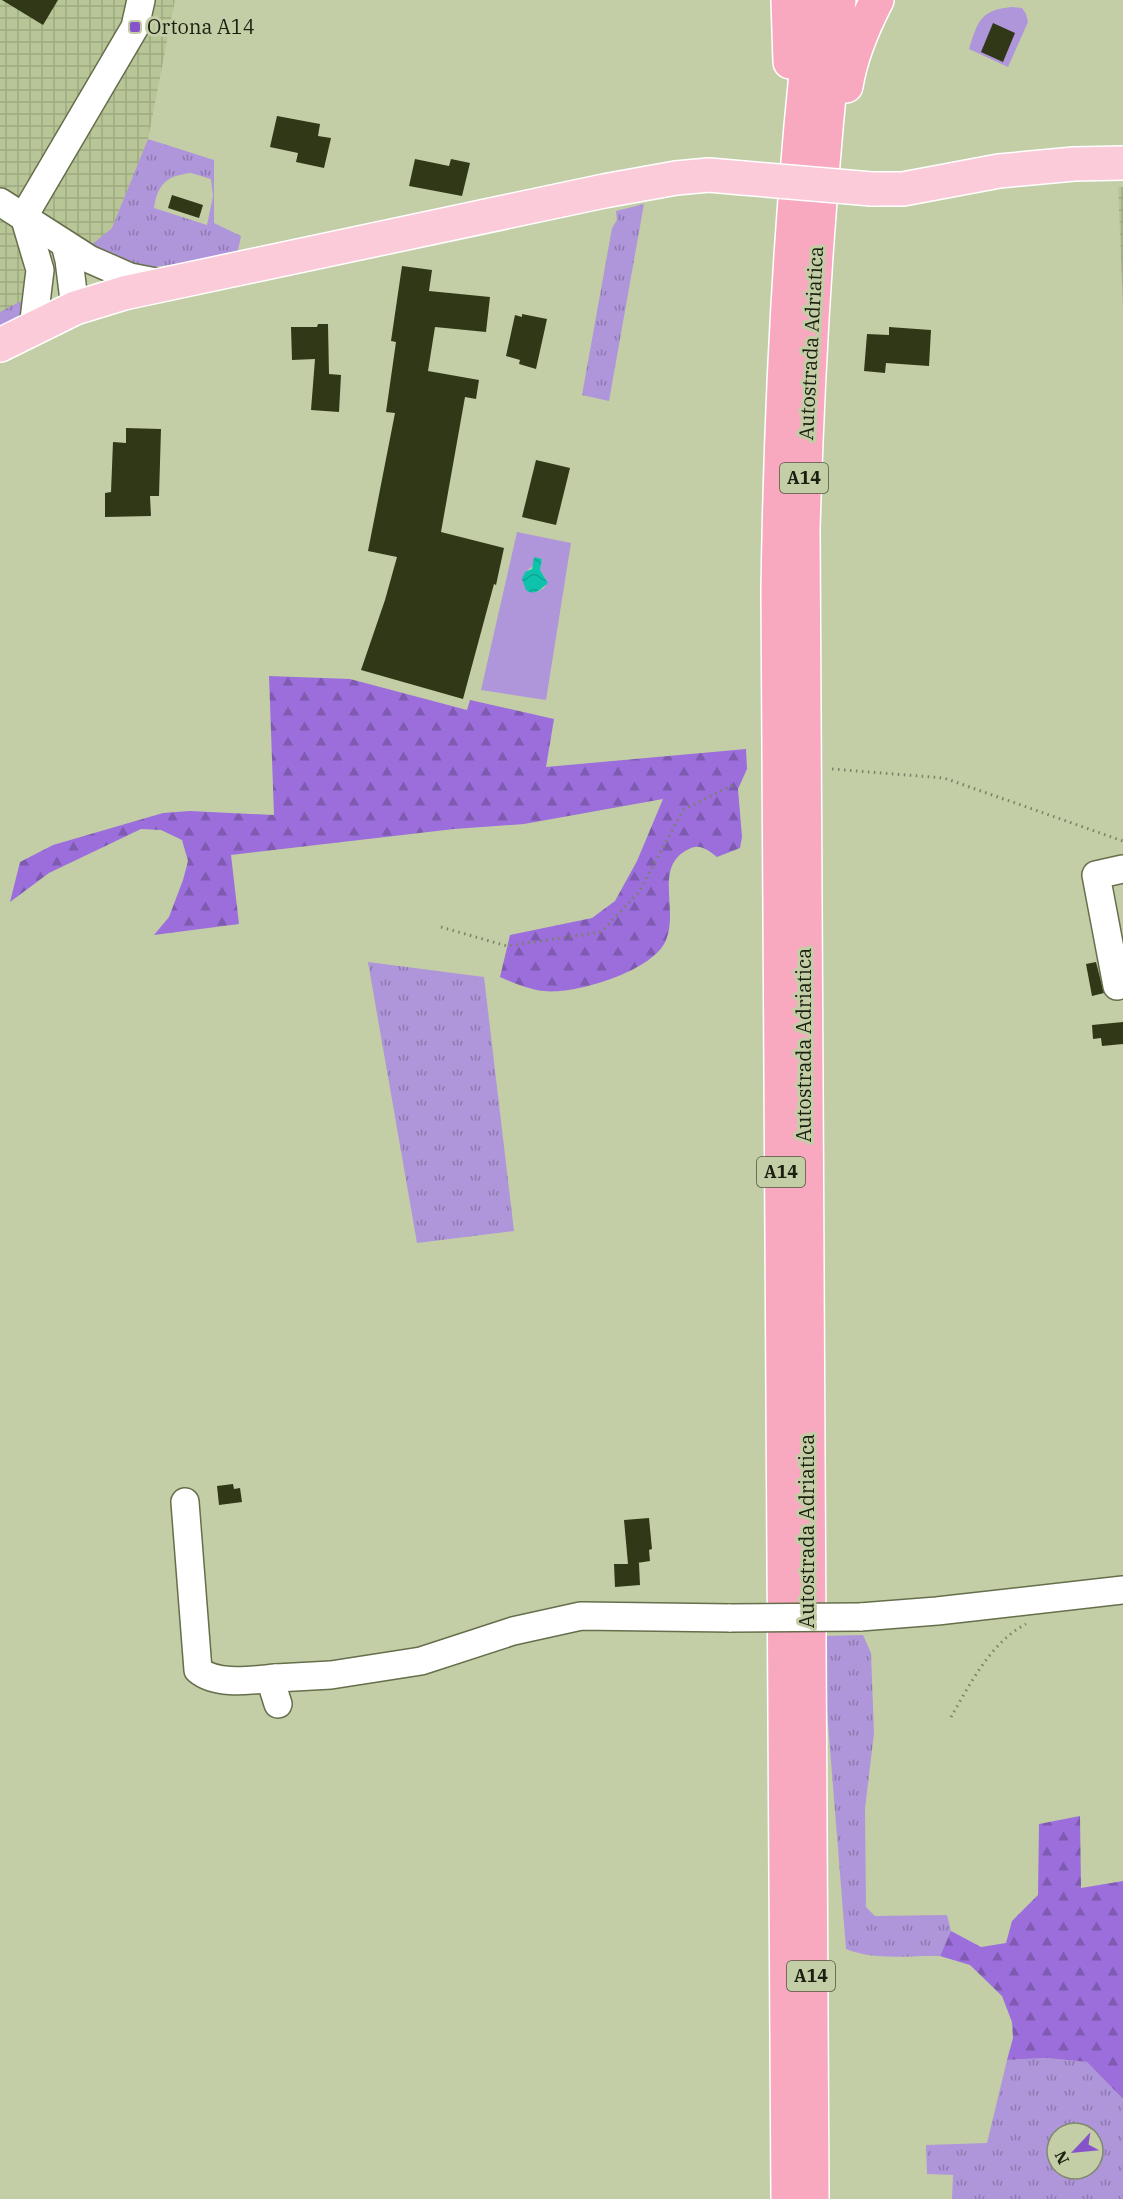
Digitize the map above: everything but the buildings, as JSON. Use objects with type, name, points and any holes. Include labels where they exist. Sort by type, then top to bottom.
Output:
[{"type":"highway","points":[[787,310],[775,283],[790,76],[788,0]]},
{"type":"highway","name":"Autostrada Adriatica","points":[[812,2199],[798,1754],[778,590],[787,310],[805,82],[814,0]]},
{"type":"highway","name":"Autostrada Adriatica","points":[[788,2199],[798,1754],[802,540],[807,403],[821,173],[839,0]]},
{"type":"highway","points":[[821,173],[836,150],[854,52],[877,0]]},
{"type":"main road","points":[[0,345],[75,308],[124,293],[676,178],[709,175],[872,189],[903,189],[999,171],[1074,164],[1123,163]]},
{"type":"street","points":[[33,328],[40,270],[24,216],[135,27],[141,0]]},
{"type":"street","points":[[0,202],[89,259],[130,278],[165,284]]},
{"type":"street","points":[[65,244],[75,308]]},
{"type":"street","points":[[40,270],[75,308]]},
{"type":"street","points":[[1116,986],[1096,874],[1123,869]]},
{"type":"street","points":[[184,1502],[198,1670],[204,1675],[243,1680],[277,1691],[331,1675],[421,1661],[513,1631],[581,1616],[860,1617],[937,1611],[1123,1590]]},
{"type":"path","points":[[832,768],[944,778],[1123,841]]},
{"type":"path","points":[[441,927],[507,946],[601,932],[639,892],[683,810],[737,783]]},
{"type":"path","points":[[951,1717],[970,1684],[1006,1636],[1030,1622]]},
{"type":"shaded area","points":[[0,0],[175,0],[148,139],[112,228],[90,246],[44,211],[15,222],[29,297],[0,334]]},
{"type":"shaded area","points":[[1118,187],[1123,187],[1123,306]]},
{"type":"green space","points":[[1012,7],[1022,8],[1028,22],[1008,67],[969,49],[978,24],[987,14]]},
{"type":"green space","points":[[148,139],[214,160],[214,223],[241,236],[237,255],[155,267],[136,267],[90,246],[112,228]],"holes":[[[191,173],[211,179],[213,196],[207,225],[154,208],[161,187],[169,179]]]},
{"type":"green space","points":[[644,204],[609,401],[582,395],[612,228],[617,220],[616,211]]},
{"type":"green space","points":[[29,297],[18,323],[0,334],[0,312]]},
{"type":"green space","points":[[517,532],[571,543],[546,700],[481,690]],"holes":[[[542,558],[540,570],[547,581],[544,588],[537,592],[528,570]]]},
{"type":"green space","points":[[269,676],[350,679],[467,710],[470,700],[554,719],[546,767],[746,749],[747,769],[738,789],[742,837],[740,848],[717,857],[700,847],[693,847],[678,857],[669,877],[670,915],[666,940],[659,951],[646,962],[612,979],[593,985],[557,991],[532,989],[500,977],[510,935],[592,918],[615,901],[637,861],[663,799],[524,824],[454,829],[231,855],[239,924],[154,935],[169,917],[188,861],[182,840],[161,830],[141,829],[49,873],[10,902],[20,862],[53,845],[163,813],[190,811],[274,815]]},
{"type":"green space","points":[[368,962],[484,977],[514,1231],[417,1243]]},
{"type":"green space","points":[[863,1635],[871,1653],[874,1733],[865,1809],[866,1907],[875,1916],[947,1915],[951,1931],[940,1956],[880,1956],[846,1949],[821,1636]]},
{"type":"green space","points":[[1080,1816],[1081,1888],[1123,1881],[1123,2099],[1087,2062],[1046,2058],[1007,2060],[1013,2038],[1012,2022],[1002,1996],[970,1965],[940,1956],[951,1931],[981,1947],[1006,1943],[1012,1921],[1038,1895],[1039,1824]]},
{"type":"green space","points":[[1046,2058],[1087,2062],[1123,2099],[1123,2199],[952,2199],[953,2175],[927,2174],[926,2145],[987,2143],[1007,2060]]},
{"type":"water","points":[[534,557],[542,559],[540,570],[548,583],[533,593],[526,590],[522,579],[525,572],[532,569]]},
{"type":"place","name":"Ortona A14","points":[[135,27]]}]
